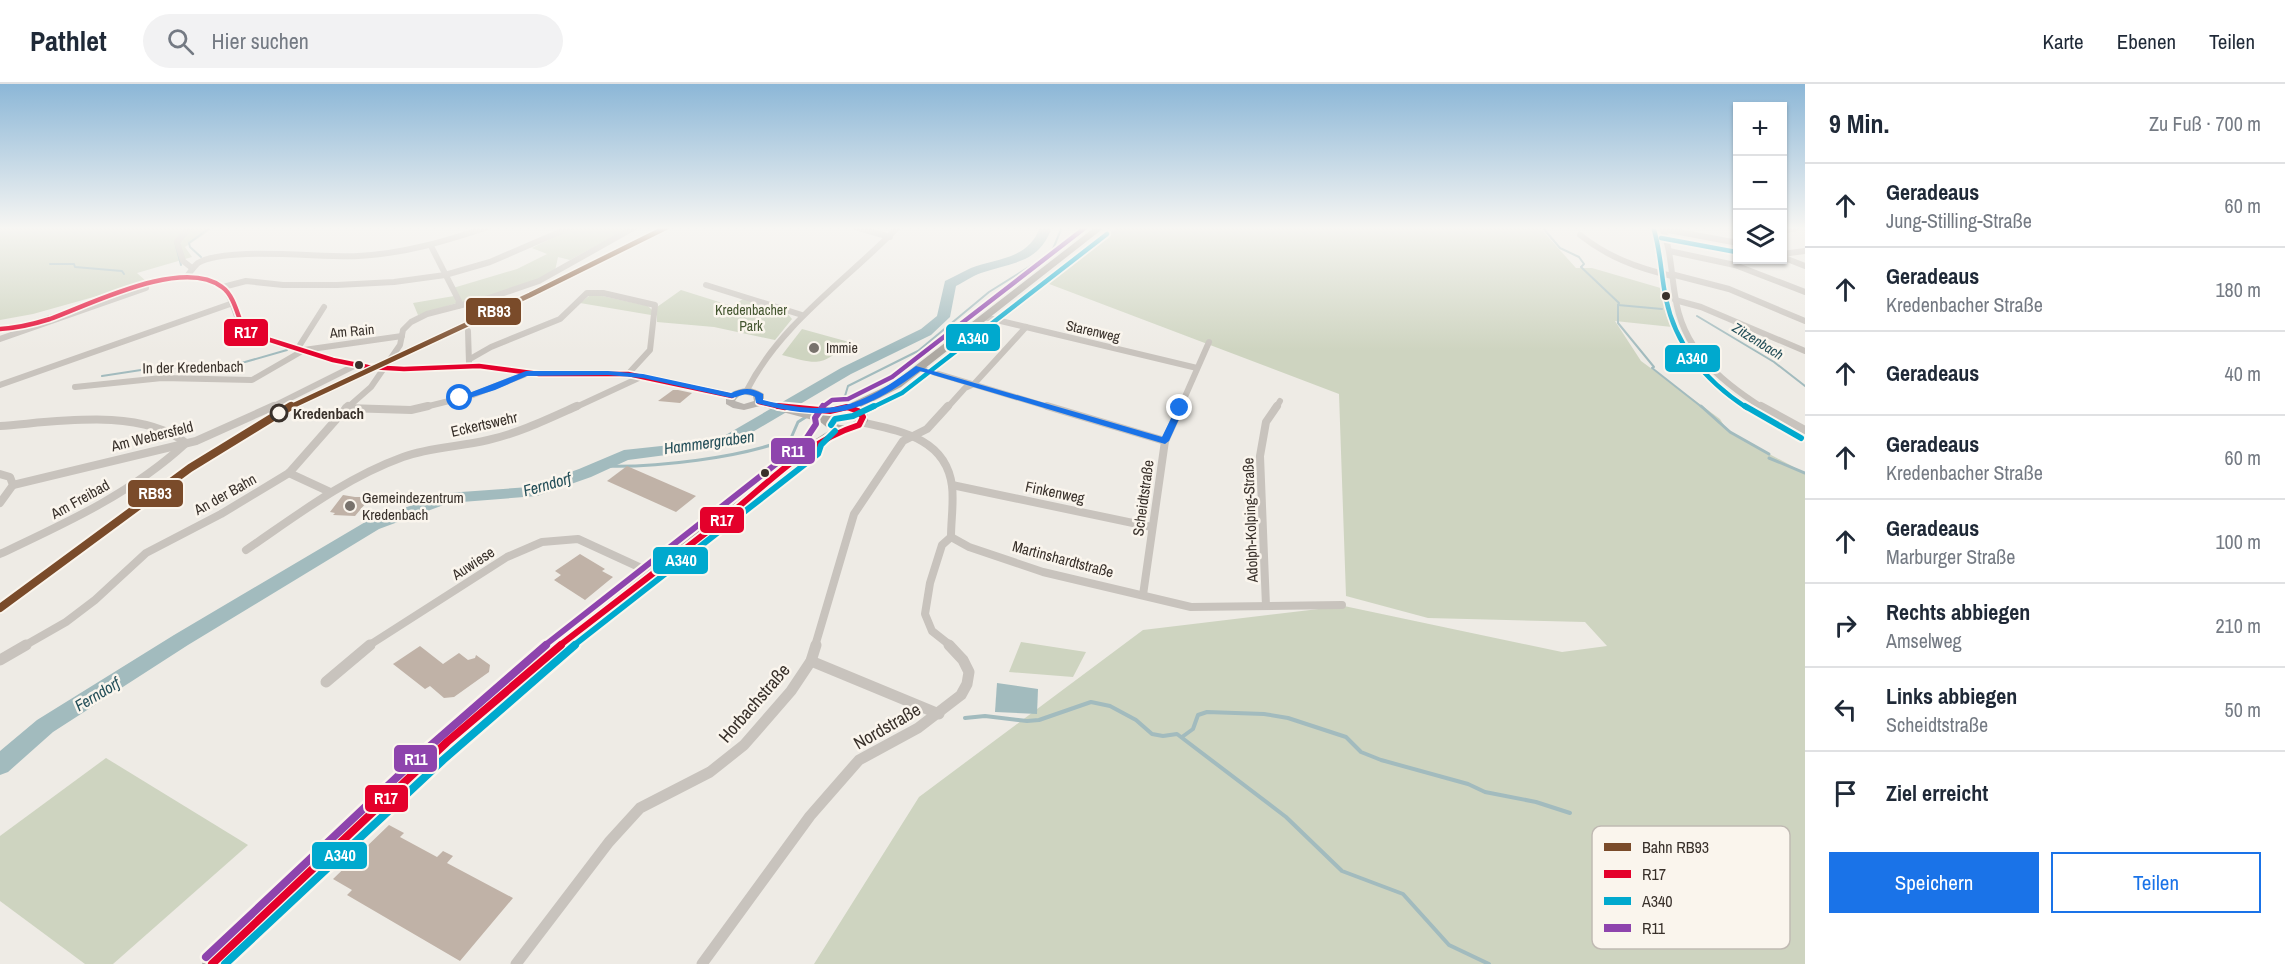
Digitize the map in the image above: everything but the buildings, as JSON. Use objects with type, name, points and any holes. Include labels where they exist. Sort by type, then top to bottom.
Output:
[{"type":"main road","points":[[812,447],[813,441],[827,419],[884,393],[1048,268]]},
{"type":"main road","points":[[0,329],[48,320],[154,282],[186,277],[208,279],[223,286],[245,332],[356,366],[384,368],[469,362],[526,374],[628,374],[732,396],[747,390],[758,394],[759,402]]},
{"type":"main road","points":[[0,322],[50,314],[98,302]]},
{"type":"main road","points":[[212,964],[447,742],[573,634],[762,489],[812,447],[841,429],[854,427],[884,393]]},
{"type":"main road","points":[[732,396],[730,402],[738,406],[750,406],[759,402],[787,408],[799,415],[827,419],[841,429]]},
{"type":"main road","points":[[850,408],[861,418]]},
{"type":"street","points":[[186,277],[192,268]]},
{"type":"street","points":[[442,268],[459,301],[458,306]]},
{"type":"street","points":[[223,286],[246,281],[283,285],[394,282],[445,275],[472,268]]},
{"type":"street","name":"An der Bahn","points":[[0,660],[66,622],[95,600],[146,553],[221,514],[289,473],[346,408],[371,387],[400,345],[403,330],[411,322],[427,314],[489,298],[539,281],[562,268]]},
{"type":"street","points":[[747,390],[756,372],[802,315],[855,268]]},
{"type":"street","points":[[1639,268],[1728,289],[1805,321]]},
{"type":"street","points":[[1671,268],[1675,300],[1684,331],[1693,348],[1731,387],[1762,408],[1805,430]]},
{"type":"street","points":[[1743,268],[1805,292]]},
{"type":"street","points":[[706,285],[802,315]]},
{"type":"street","points":[[0,339],[98,302],[146,288]]},
{"type":"street","points":[[469,362],[489,348],[561,319],[587,293],[603,293],[655,305],[650,350],[628,374]]},
{"type":"street","points":[[1675,300],[1701,307],[1805,351]]},
{"type":"street","points":[[0,385],[233,303]]},
{"type":"street","points":[[301,349],[324,307]]},
{"type":"street","name":"Starenweg","points":[[984,317],[1197,368]]},
{"type":"street","name":"Horbachstraße","points":[[516,964],[609,842],[640,808],[710,772],[744,745],[791,691],[811,661],[854,514],[903,441],[927,429],[965,388],[974,384],[1026,327]]},
{"type":"street","points":[[468,331],[469,362]]},
{"type":"street","name":"Am Rain","points":[[301,349],[402,336]]},
{"type":"street","name":"Scheidtstraße","points":[[1143,595],[1165,441],[1209,342]]},
{"type":"street","name":"In der Kredenbach","points":[[75,387],[162,378],[252,380],[301,349]]},
{"type":"street","name":"Am Webersfeld","points":[[13,485],[196,441],[356,366]]},
{"type":"street","points":[[919,368],[1165,441]]},
{"type":"street","points":[[346,408],[411,410],[473,395],[526,374]]},
{"type":"street","name":"Eckertswehr","points":[[246,550],[330,492],[416,452],[488,440],[540,423],[643,376]]},
{"type":"street","name":"Adolph-Kolping-Straße","points":[[1266,606],[1260,456],[1266,422],[1280,401]]},
{"type":"street","points":[[861,418],[914,435],[929,442],[936,449],[947,469],[952,485],[951,537]]},
{"type":"street","points":[[0,426],[124,420],[173,432],[181,436],[186,443]]},
{"type":"street","name":"Am Freibad","points":[[0,554],[58,527],[131,486],[171,459],[186,443]]},
{"type":"street","points":[[289,473],[330,492]]},
{"type":"street","points":[[0,474],[10,477],[13,485],[0,503]]},
{"type":"street","name":"Finkenweg","points":[[952,485],[1152,527]]},
{"type":"street","name":"Martinshardtstraße","points":[[951,537],[969,547],[1043,572],[1191,607],[1342,605]]},
{"type":"street","name":"Nordstraße","points":[[702,964],[810,816],[858,760],[918,728],[961,695],[967,684],[969,672],[954,649],[932,631],[925,614],[930,583],[942,545],[951,537]]},
{"type":"street","name":"Auwiese","points":[[326,682],[377,640],[507,557],[542,542],[578,539],[652,573]]},
{"type":"street","points":[[811,661],[939,714]]},
{"type":"green space","points":[[0,268],[154,268],[137,273],[147,282],[33,314],[0,320]]},
{"type":"green space","points":[[556,268],[555,271],[537,281],[462,304],[453,288],[517,269]]},
{"type":"green space","points":[[1063,268],[1592,268],[1664,289],[1672,327],[1615,321],[1641,361],[1720,419],[1728,432],[1805,473],[1805,964],[814,964],[919,797],[1143,630],[1344,606],[1562,652],[1607,646],[1585,622],[1428,618],[1346,596],[1339,394],[1044,282]]},
{"type":"green space","name":"Kredenbacher Park","points":[[681,290],[732,306],[743,299],[787,313],[792,319],[775,340],[714,327],[657,322],[657,307]]},
{"type":"green space","points":[[598,295],[648,306],[653,311],[651,315],[580,303],[589,296]]},
{"type":"green space","points":[[454,296],[457,303],[418,315],[413,303]]},
{"type":"green space","name":"Immie","points":[[802,329],[849,342],[825,360],[818,362],[782,355]]},
{"type":"green space","points":[[1021,642],[1086,652],[1073,677],[1009,672]]},
{"type":"green space","points":[[106,758],[248,845],[113,964],[85,964],[0,901],[0,836]]},
{"type":"water","points":[[997,683],[1038,689],[1037,714],[995,712]]},
{"type":"waterway","points":[[88,268],[122,271],[124,274]]},
{"type":"waterway","name":"Ferndorf","points":[[0,765],[45,726],[181,640],[373,525],[447,498],[531,492],[585,473],[624,455],[721,444],[846,371],[926,332],[943,317],[950,284],[985,268]]},
{"type":"waterway","name":"Hammergraben","points":[[820,408],[845,396],[848,386],[918,351],[989,292],[1027,268]]},
{"type":"waterway","name":"Zitzenbach","points":[[1582,268],[1619,303],[1618,305]]},
{"type":"waterway","name":"Zitzenbach","points":[[1618,305],[1662,309]]},
{"type":"waterway","points":[[1618,305],[1618,323],[1654,367],[1652,368],[1703,408]]},
{"type":"waterway","name":"Zitzenbach","points":[[1697,316],[1774,362],[1805,386]]},
{"type":"waterway","points":[[102,376],[141,370],[245,362],[287,350]]},
{"type":"waterway","name":"Hammergraben","points":[[601,466],[698,460],[771,445],[791,438],[798,422],[823,406]]},
{"type":"waterway","points":[[1701,406],[1730,432],[1769,454]]},
{"type":"waterway","points":[[1769,458],[1805,473]]},
{"type":"waterway","points":[[965,718],[985,716],[1027,721],[1039,720],[1091,702],[1110,706],[1136,720],[1152,734],[1163,736],[1177,734],[1286,817],[1342,871],[1403,894],[1449,945],[1489,964]]},
{"type":"waterway","points":[[1182,737],[1193,729],[1198,715],[1207,712],[1264,714],[1288,718],[1346,737],[1361,752],[1381,760],[1468,784],[1485,792],[1536,802],[1570,813]]},
{"type":"rail line","name":"RB93","points":[[0,608],[190,468],[269,418],[308,397],[584,268]]},
{"type":"transit line","name":"R11","points":[[206,957],[474,706],[597,604],[804,442],[816,424],[815,418],[821,407],[832,400],[848,399],[892,377],[1033,268]]},
{"type":"transit line","name":"A340","points":[[831,425],[835,419],[853,416],[902,393],[1063,268]]},
{"type":"transit line","name":"A340","points":[[1661,268],[1668,307],[1676,331],[1687,352],[1719,387],[1758,414],[1801,438]]},
{"type":"transit line","name":"R17","points":[[0,329],[43,321],[138,286],[187,277],[208,279],[223,287],[233,303],[245,332],[333,360],[368,367],[404,369],[479,366],[539,374],[628,374],[732,396]]},
{"type":"transit line","name":"R17","points":[[212,964],[417,769],[514,683],[726,517],[806,451],[824,439],[859,425],[863,417],[858,411],[847,407],[830,411],[787,408],[759,402]]},
{"type":"transit line","name":"A340","points":[[225,964],[399,800],[532,680],[607,618],[818,454],[821,445],[835,431]]},
{"type":"place","name":"Immie","points":[[814,348]]},
{"type":"place","name":"Kredenbach","points":[[279,413]]},
{"type":"place","name":"Gemeindezentrum Kredenbach","points":[[350,506]]},
{"type":"route","points":[[460,398],[492,389],[526,374],[608,373],[643,376],[732,396],[747,390],[760,396],[759,402],[787,408],[830,411],[841,407],[850,408],[884,393],[919,368],[1165,441],[1180,408]]}]
